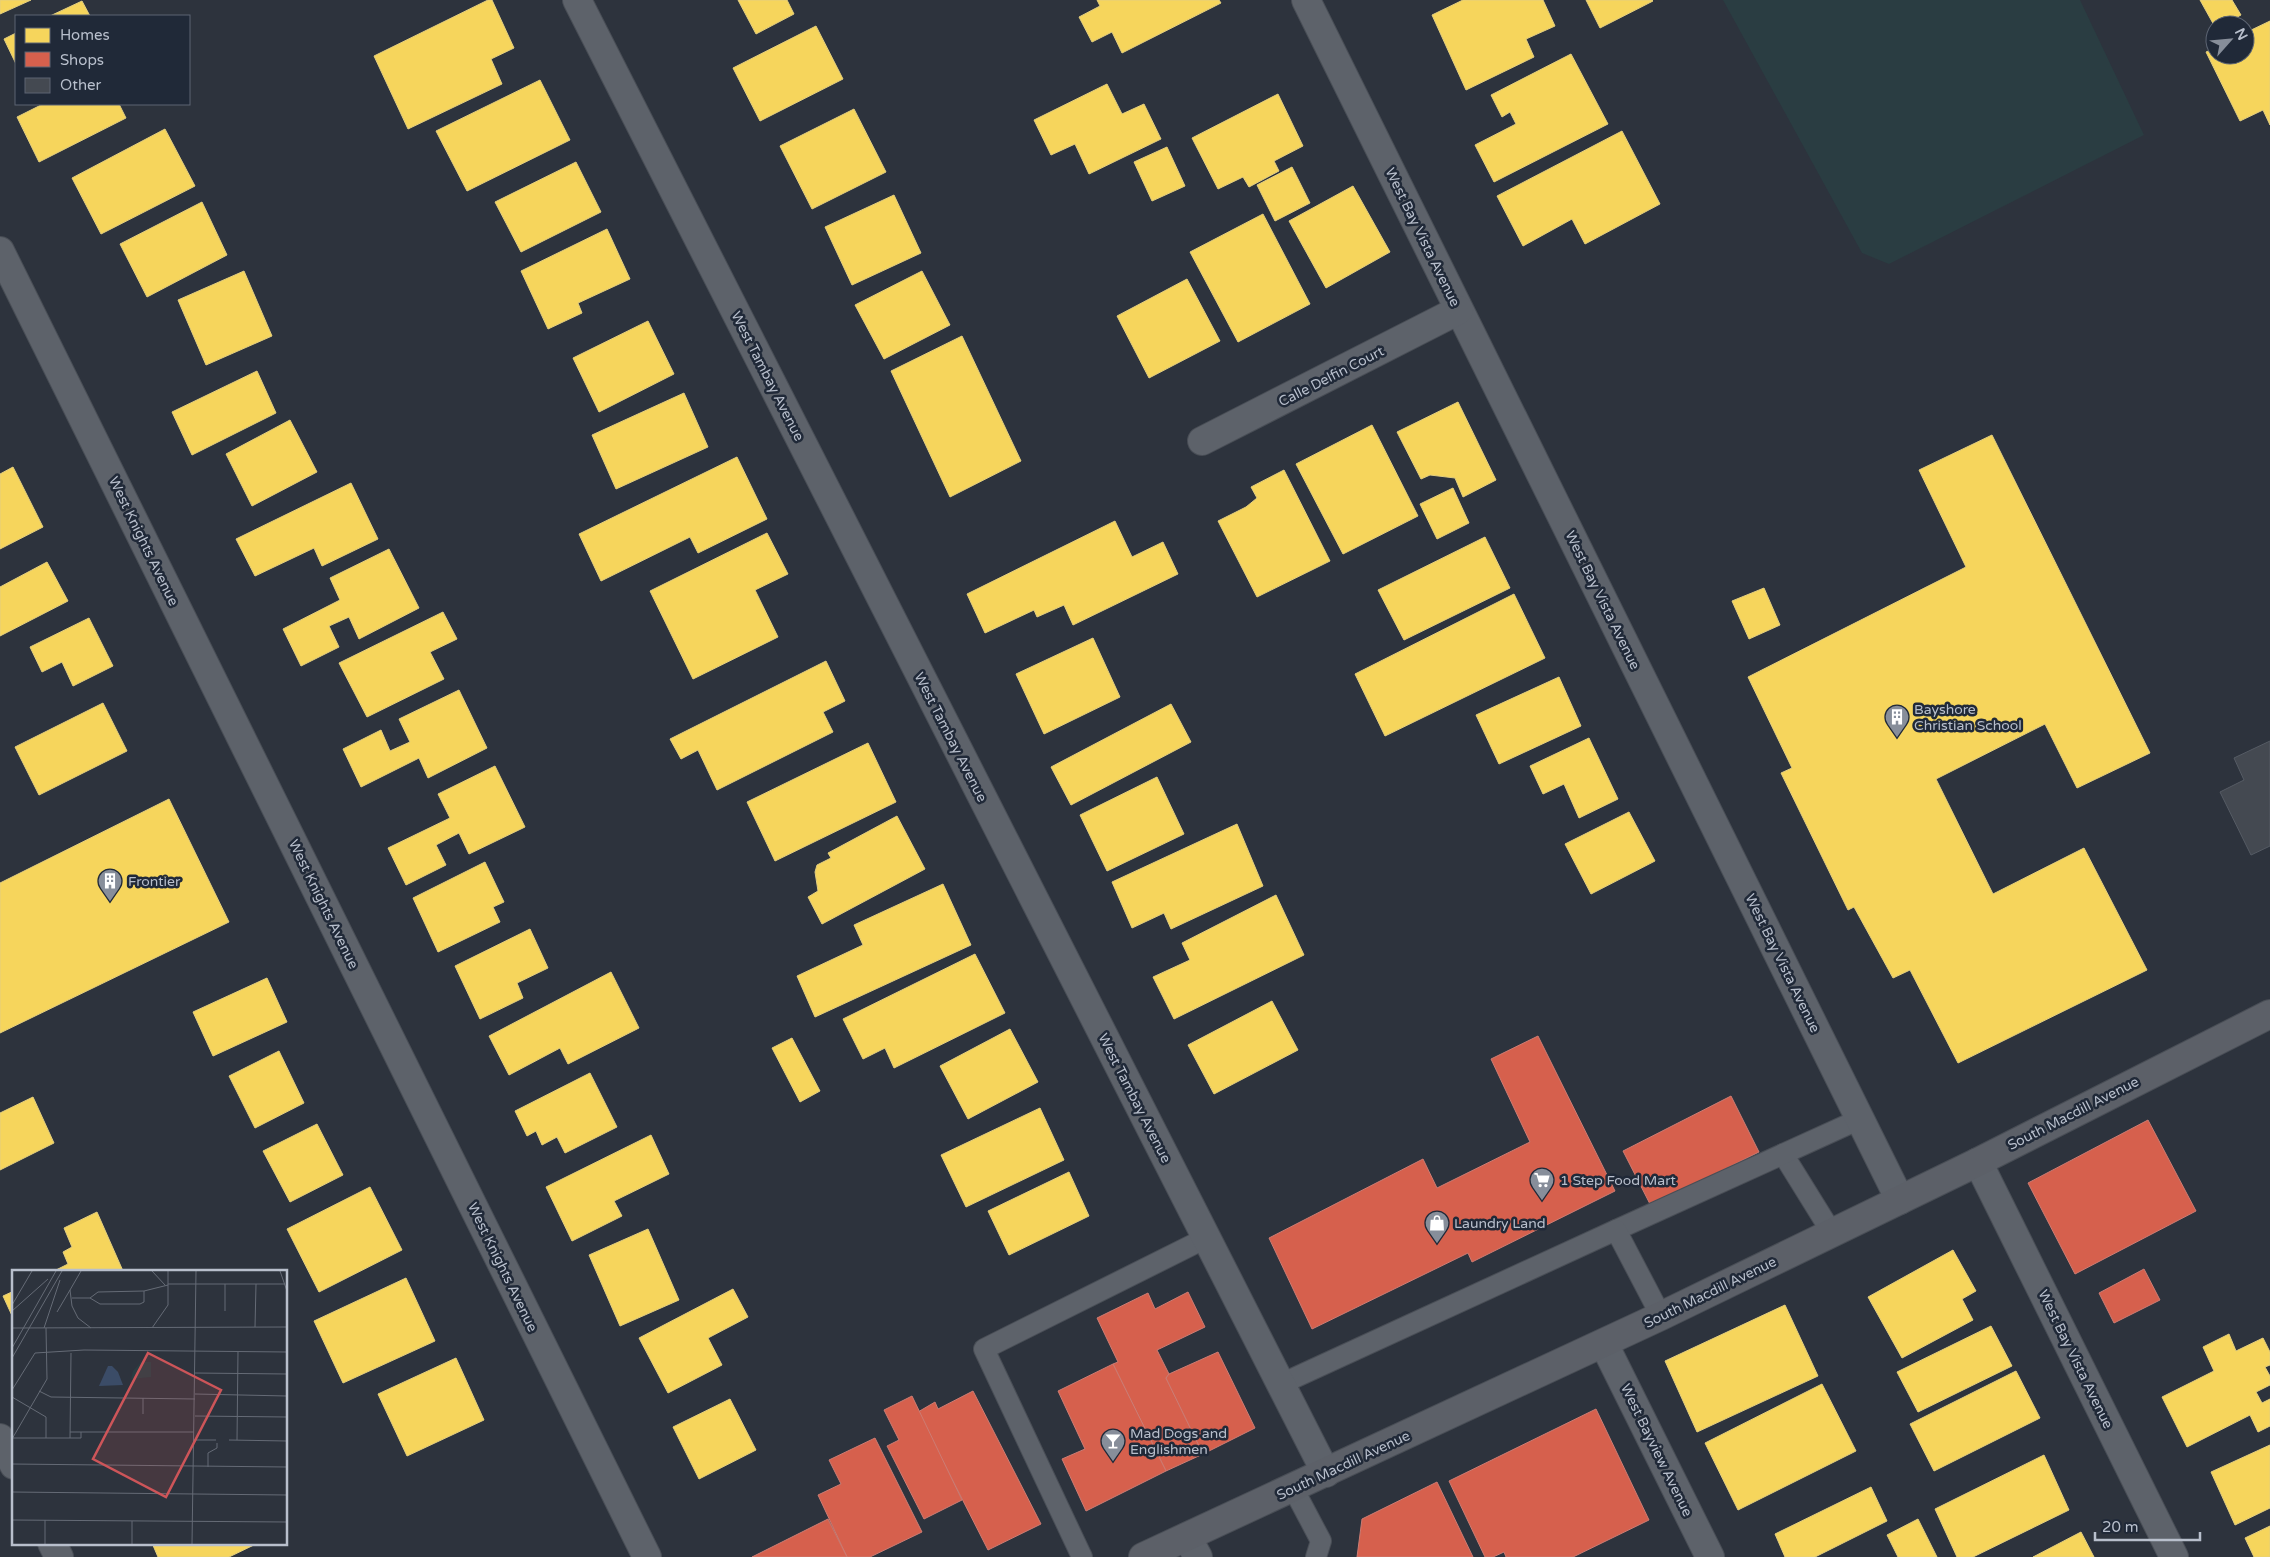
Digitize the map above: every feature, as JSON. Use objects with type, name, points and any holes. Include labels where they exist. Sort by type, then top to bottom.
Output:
[{"type":"street","name":"West Tambay Avenue","points":[[577,0],[1326,1473]]},
{"type":"street","name":"West Bay Vista Avenue","points":[[1306,0],[1900,1200]]},
{"type":"street","name":"West Knights Avenue","points":[[0,251],[647,1557]]},
{"type":"street","name":"Calle Delfin Court","points":[[1202,441],[1459,310]]},
{"type":"street","name":"South Macdill Avenue","points":[[1143,1557],[1193,1547],[1293,1488],[1604,1344],[1978,1162],[2270,1014]]},
{"type":"street","name":"West Bay Vista Avenue","points":[[1978,1162],[2174,1557]]},
{"type":"street","name":"West Bayview Avenue","points":[[1604,1344],[1710,1557]]},
{"type":"street","points":[[0,1438],[12,1461]]},
{"type":"street","points":[[52,1544],[59,1557]]},
{"type":"lane","points":[[1280,1384],[1860,1119]]},
{"type":"lane","points":[[1783,1154],[1832,1233]]},
{"type":"lane","points":[[1616,1230],[1661,1316]]},
{"type":"lane","points":[[1082,1557],[984,1349],[1206,1238]]},
{"type":"lane","points":[[1293,1488],[1322,1541],[1316,1557]]},
{"type":"green space","points":[[1723,0],[2080,0],[2144,135],[1889,264],[1862,253]]},
{"type":"building: Homes","points":[[0,0],[31,0],[0,14]]},
{"type":"building: Homes","points":[[488,0],[492,0],[514,48],[491,59],[502,84],[408,129],[374,56]]},
{"type":"building: Homes","points":[[738,0],[787,0],[794,14],[756,34]]},
{"type":"building: Homes","points":[[1097,0],[1219,0],[1221,3],[1122,53],[1112,32],[1092,42],[1079,17],[1100,6]]},
{"type":"building: Homes","points":[[1463,0],[1543,0],[1555,26],[1526,39],[1534,57],[1466,90],[1432,15]]},
{"type":"building: Homes","points":[[1586,0],[1652,0],[1653,1],[1600,28]]},
{"type":"building: Homes","points":[[2200,0],[2232,0],[2241,15],[2208,15]]},
{"type":"building: Homes","points":[[82,1],[89,15],[52,15]]},
{"type":"building: Homes","points":[[2270,21],[2270,125],[2263,110],[2240,121],[2212,65],[2255,65],[2255,28]]},
{"type":"building: Homes","points":[[816,26],[843,79],[760,121],[733,68]]},
{"type":"building: Homes","points":[[15,34],[15,62],[4,39]]},
{"type":"building: Homes","points":[[1571,54],[1608,124],[1494,182],[1475,145],[1516,124],[1510,112],[1502,117],[1491,95]]},
{"type":"building: Homes","points":[[540,80],[570,140],[467,191],[436,131]]},
{"type":"building: Homes","points":[[1107,84],[1122,114],[1144,104],[1161,139],[1089,174],[1075,144],[1051,155],[1034,120]]},
{"type":"building: Homes","points":[[1278,94],[1303,146],[1274,161],[1279,171],[1249,187],[1243,177],[1218,189],[1192,138]]},
{"type":"building: Homes","points":[[41,105],[120,105],[126,118],[39,162],[17,117]]},
{"type":"building: Homes","points":[[854,109],[886,172],[812,209],[780,146]]},
{"type":"building: Homes","points":[[165,129],[195,186],[101,234],[72,178]]},
{"type":"building: Homes","points":[[1622,131],[1660,204],[1585,244],[1572,219],[1523,246],[1497,196]]},
{"type":"building: Homes","points":[[1167,147],[1185,186],[1152,201],[1134,162]]},
{"type":"building: Homes","points":[[576,162],[601,212],[521,252],[495,202]]},
{"type":"building: Homes","points":[[1292,167],[1310,203],[1275,221],[1257,185]]},
{"type":"building: Homes","points":[[1353,186],[1390,252],[1326,288],[1289,221]]},
{"type":"building: Homes","points":[[894,195],[921,253],[852,285],[825,227]]},
{"type":"building: Homes","points":[[202,202],[227,255],[147,297],[120,244]]},
{"type":"building: Homes","points":[[1263,214],[1310,304],[1238,342],[1190,252]]},
{"type":"building: Homes","points":[[607,229],[630,279],[578,303],[582,313],[548,329],[521,271]]},
{"type":"building: Homes","points":[[244,271],[272,336],[206,365],[178,300]]},
{"type":"building: Homes","points":[[922,271],[950,325],[884,359],[855,305]]},
{"type":"building: Homes","points":[[1187,279],[1220,341],[1149,378],[1117,316]]},
{"type":"building: Homes","points":[[648,321],[674,374],[599,412],[573,358]]},
{"type":"building: Homes","points":[[962,336],[1021,461],[950,497],[891,371]]},
{"type":"building: Homes","points":[[257,371],[276,413],[192,455],[172,412]]},
{"type":"building: Homes","points":[[684,393],[708,447],[616,489],[592,435]]},
{"type":"building: Homes","points":[[1458,402],[1496,480],[1463,497],[1455,478],[1430,475],[1421,479],[1397,432]]},
{"type":"building: Homes","points":[[290,420],[317,472],[252,506],[226,454]]},
{"type":"building: Homes","points":[[1372,425],[1418,516],[1343,554],[1296,464]]},
{"type":"building: Homes","name":"Bayshore Christian School","points":[[1992,435],[2150,753],[2077,788],[2045,724],[1936,779],[1993,894],[2084,848],[2147,970],[1958,1063],[1910,970],[1893,978],[1854,907],[1848,910],[1781,773],[1792,768],[1748,677],[1966,567],[1919,470]]},
{"type":"building: Homes","points":[[737,457],[767,519],[698,553],[690,537],[601,581],[579,534]]},
{"type":"building: Homes","points":[[13,467],[43,527],[0,549],[0,474]]},
{"type":"building: Homes","points":[[1284,470],[1330,561],[1257,597],[1218,521],[1246,507],[1257,498],[1251,487]]},
{"type":"building: Homes","points":[[351,483],[378,539],[322,566],[314,548],[255,576],[236,539]]},
{"type":"building: Homes","points":[[1453,488],[1469,523],[1437,539],[1420,504]]},
{"type":"building: Homes","points":[[1115,521],[1132,557],[1163,542],[1178,574],[1073,625],[1064,605],[1037,617],[1034,610],[985,633],[967,594]]},
{"type":"building: Homes","points":[[767,533],[788,574],[755,590],[778,637],[693,679],[650,591]]},
{"type":"building: Homes","points":[[1485,537],[1510,588],[1404,640],[1378,590]]},
{"type":"building: Homes","points":[[389,549],[419,608],[359,639],[349,617],[329,626],[339,647],[301,666],[283,629],[340,600],[330,578]]},
{"type":"building: Homes","points":[[47,562],[68,601],[0,636],[0,587]]},
{"type":"building: Homes","points":[[1764,588],[1780,625],[1749,639],[1732,601]]},
{"type":"building: Homes","points":[[1514,594],[1545,658],[1385,736],[1355,674]]},
{"type":"building: Homes","points":[[443,612],[457,639],[430,652],[444,679],[367,717],[339,663]]},
{"type":"building: Homes","points":[[89,618],[113,666],[73,686],[62,662],[42,672],[30,647]]},
{"type":"building: Homes","points":[[1093,638],[1120,697],[1044,734],[1016,674]]},
{"type":"building: Homes","points":[[826,661],[845,701],[823,712],[833,732],[717,790],[698,750],[681,759],[670,739]]},
{"type":"building: Homes","points":[[1559,677],[1581,726],[1499,764],[1476,715]]},
{"type":"building: Homes","points":[[459,690],[487,748],[428,778],[419,758],[361,787],[343,749],[381,730],[390,751],[410,742],[399,719]]},
{"type":"building: Homes","points":[[103,703],[127,751],[39,795],[15,747]]},
{"type":"building: Homes","points":[[1171,704],[1191,742],[1071,805],[1051,767]]},
{"type":"building: Homes","points":[[1589,738],[1618,799],[1579,818],[1564,784],[1543,794],[1530,766]]},
{"type":"building: Homes","points":[[868,743],[896,802],[775,861],[747,802]]},
{"type":"building: Homes","points":[[495,766],[525,827],[469,854],[459,833],[436,845],[446,865],[406,885],[388,848],[450,818],[438,794]]},
{"type":"building: Homes","points":[[1157,777],[1184,834],[1107,871],[1080,815]]},
{"type":"building: Homes","name":"Frontier","points":[[169,799],[229,922],[0,1033],[0,883]]},
{"type":"building: Homes","points":[[1629,812],[1655,861],[1591,894],[1565,844]]},
{"type":"building: Homes","points":[[897,816],[925,869],[822,924],[808,897],[818,891],[815,872],[817,865],[831,858],[828,853]]},
{"type":"building: Homes","points":[[1237,824],[1263,886],[1171,929],[1164,913],[1132,928],[1112,882]]},
{"type":"building: Homes","points":[[485,862],[504,902],[493,907],[500,922],[438,952],[413,898]]},
{"type":"building: Homes","points":[[943,884],[971,945],[815,1017],[797,976],[863,945],[854,925]]},
{"type":"building: Homes","points":[[1276,895],[1304,955],[1174,1019],[1153,977],[1190,960],[1182,943]]},
{"type":"building: Homes","points":[[530,929],[548,968],[517,983],[523,998],[480,1019],[455,966]]},
{"type":"building: Homes","points":[[975,954],[1005,1013],[894,1068],[885,1048],[863,1059],[843,1019]]},
{"type":"building: Homes","points":[[611,972],[639,1028],[568,1064],[560,1048],[509,1075],[489,1036]]},
{"type":"building: Homes","points":[[267,978],[287,1022],[213,1056],[193,1012]]},
{"type":"building: Homes","points":[[1272,1001],[1298,1050],[1214,1094],[1188,1045]]},
{"type":"building: Homes","points":[[1010,1029],[1038,1082],[968,1119],[940,1066]]},
{"type":"building: Homes","points":[[792,1038],[820,1091],[800,1102],[772,1048]]},
{"type":"building: Homes","points":[[279,1051],[304,1103],[255,1128],[229,1076]]},
{"type":"building: Homes","points":[[590,1073],[617,1127],[565,1153],[557,1137],[542,1145],[536,1131],[527,1136],[515,1111]]},
{"type":"building: Homes","points":[[33,1097],[54,1143],[0,1170],[0,1113]]},
{"type":"building: Homes","points":[[1040,1108],[1064,1160],[966,1207],[941,1155]]},
{"type":"building: Homes","points":[[317,1124],[343,1175],[290,1202],[263,1151]]},
{"type":"building: Homes","points":[[651,1135],[669,1174],[614,1201],[622,1216],[572,1241],[546,1187]]},
{"type":"building: Homes","points":[[1069,1172],[1089,1216],[1009,1255],[988,1211]]},
{"type":"building: Homes","points":[[370,1187],[402,1250],[319,1292],[287,1229]]},
{"type":"building: Homes","points":[[97,1212],[123,1270],[56,1270],[68,1264],[63,1252],[72,1247],[64,1228]]},
{"type":"building: Homes","points":[[648,1229],[679,1300],[620,1326],[589,1255]]},
{"type":"building: Homes","points":[[1953,1250],[1976,1291],[1962,1299],[1973,1320],[1902,1358],[1868,1297]]},
{"type":"building: Homes","points":[[406,1278],[435,1341],[343,1383],[314,1321]]},
{"type":"building: Homes","points":[[733,1289],[748,1317],[708,1338],[722,1365],[668,1393],[639,1338]]},
{"type":"building: Homes","points":[[12,1292],[12,1316],[3,1296]]},
{"type":"building: Homes","points":[[1785,1305],[1818,1376],[1697,1432],[1665,1361]]},
{"type":"building: Homes","points":[[1991,1326],[2012,1366],[1918,1412],[1897,1372]]},
{"type":"building: Homes","points":[[2229,1334],[2236,1351],[2263,1338],[2270,1352],[2270,1365],[2265,1367],[2270,1376],[2270,1385],[2256,1392],[2262,1403],[2270,1399],[2270,1426],[2258,1432],[2250,1415],[2187,1447],[2162,1397],[2214,1371],[2203,1347]]},
{"type":"building: Homes","points":[[456,1358],[484,1420],[407,1456],[378,1394]]},
{"type":"building: Homes","points":[[2016,1371],[2040,1418],[1934,1471],[1910,1424]]},
{"type":"building: Homes","points":[[1822,1384],[1856,1451],[1738,1510],[1705,1443]]},
{"type":"building: Homes","points":[[730,1399],[756,1450],[699,1479],[673,1427]]},
{"type":"building: Homes","points":[[2270,1445],[2270,1508],[2235,1525],[2211,1472]]},
{"type":"building: Homes","points":[[2044,1455],[2069,1510],[1973,1557],[1957,1557],[1935,1509]]},
{"type":"building: Homes","points":[[1871,1487],[1887,1521],[1815,1557],[1785,1557],[1775,1534]]},
{"type":"building: Homes","points":[[1918,1519],[1937,1557],[1898,1557],[1887,1535]]},
{"type":"building: Homes","points":[[2270,1526],[2270,1557],[2254,1557],[2245,1538]]},
{"type":"building: Homes","points":[[2081,1532],[2094,1557],[2033,1557]]},
{"type":"building: Homes","points":[[152,1544],[256,1544],[229,1557],[158,1557]]},
{"type":"building: Shops","points":[[1538,1036],[1615,1191],[1472,1262],[1468,1253],[1312,1329],[1269,1238],[1423,1159],[1437,1188],[1530,1142],[1491,1059]]},
{"type":"building: Shops","points":[[1731,1096],[1759,1152],[1651,1206],[1623,1151]]},
{"type":"building: Shops","points":[[2148,1120],[2196,1211],[2075,1274],[2028,1183]]},
{"type":"building: Shops","points":[[2144,1269],[2160,1300],[2114,1323],[2099,1293]]},
{"type":"building: Shops","points":[[1188,1292],[1205,1327],[1157,1350],[1169,1374],[1166,1378],[1203,1454],[1166,1471],[1113,1364],[1118,1362],[1097,1318],[1148,1293],[1155,1309]]},
{"type":"building: Shops","points":[[1218,1352],[1255,1428],[1203,1454],[1166,1378],[1169,1374]]},
{"type":"building: Shops","points":[[1113,1364],[1166,1471],[1086,1511],[1062,1459],[1085,1449],[1058,1391]]},
{"type":"building: Shops","points":[[973,1391],[1041,1524],[988,1550],[918,1412],[935,1402],[938,1409]]},
{"type":"building: Shops","points":[[912,1396],[962,1500],[924,1519],[887,1446],[899,1440],[884,1410]]},
{"type":"building: Shops","points":[[1596,1409],[1649,1520],[1573,1557],[1506,1557],[1504,1552],[1493,1557],[1485,1557],[1449,1481]]},
{"type":"building: Shops","points":[[875,1438],[922,1532],[870,1557],[847,1557],[818,1495],[841,1484],[829,1460]]},
{"type":"building: Shops","points":[[1437,1482],[1473,1557],[1357,1557],[1362,1519]]},
{"type":"building: Shops","points":[[828,1519],[847,1557],[752,1557]]},
{"type":"building: Other","points":[[2270,741],[2270,846],[2251,855],[2220,792],[2244,780],[2234,758]]},
{"type":"place","name":"Bayshore Christian School","points":[[1897,738]]},
{"type":"place","name":"Frontier","points":[[110,902]]},
{"type":"place","name":"1 Step Food Mart","points":[[1542,1201]]},
{"type":"place","name":"Laundry Land","points":[[1437,1244]]},
{"type":"place","name":"Mad Dogs and Englishmen","points":[[1113,1462]]}]
